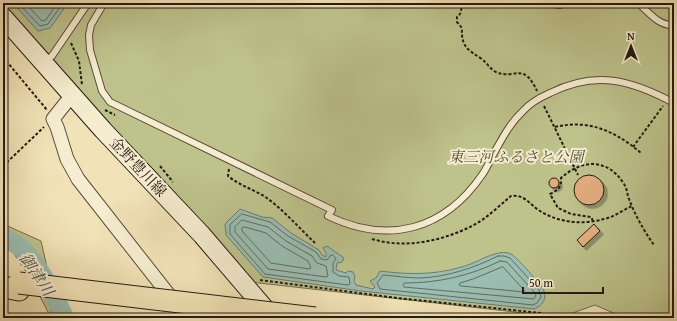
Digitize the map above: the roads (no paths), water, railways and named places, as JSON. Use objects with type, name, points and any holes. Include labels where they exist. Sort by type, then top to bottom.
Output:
[{"type":"highway","points":[[11,285],[273,318]]},
{"type":"highway","points":[[11,285],[315,318]]},
{"type":"main road","name":"金野豊川線","points":[[3,17],[72,95],[202,235],[273,318]]},
{"type":"street","points":[[72,95],[53,119],[68,159],[78,179],[187,318]]},
{"type":"lane","points":[[43,61],[52,56],[88,3]]},
{"type":"lane","points":[[104,3],[91,25],[89,35],[90,50],[102,91],[110,102],[332,210],[328,216],[340,221],[377,230],[396,231],[409,228],[436,218],[450,209],[467,194],[483,174],[510,126],[523,111],[540,98],[557,89],[574,83],[593,80],[610,80],[638,86],[674,103]]},
{"type":"lane","points":[[545,3],[560,5],[567,3]]},
{"type":"lane","points":[[638,3],[652,17],[662,23],[674,25]]},
{"type":"water","points":[[13,3],[68,3],[50,28],[38,31]]},
{"type":"water","points":[[240,209],[262,217],[272,218],[291,233],[319,250],[322,255],[326,257],[326,253],[323,248],[327,246],[344,258],[342,262],[337,263],[336,270],[346,273],[348,271],[353,272],[356,285],[373,289],[375,287],[370,281],[376,278],[380,271],[424,273],[446,271],[468,265],[495,254],[506,253],[511,254],[518,259],[542,287],[545,297],[543,303],[534,309],[361,291],[263,277],[226,235],[225,224]]},
{"type":"waterway","name":"御津川","points":[[3,237],[20,247],[30,258],[47,283],[65,318]]},
{"type":"park label","name":"東三河ふるさと公園","points":[[516,157]]}]
